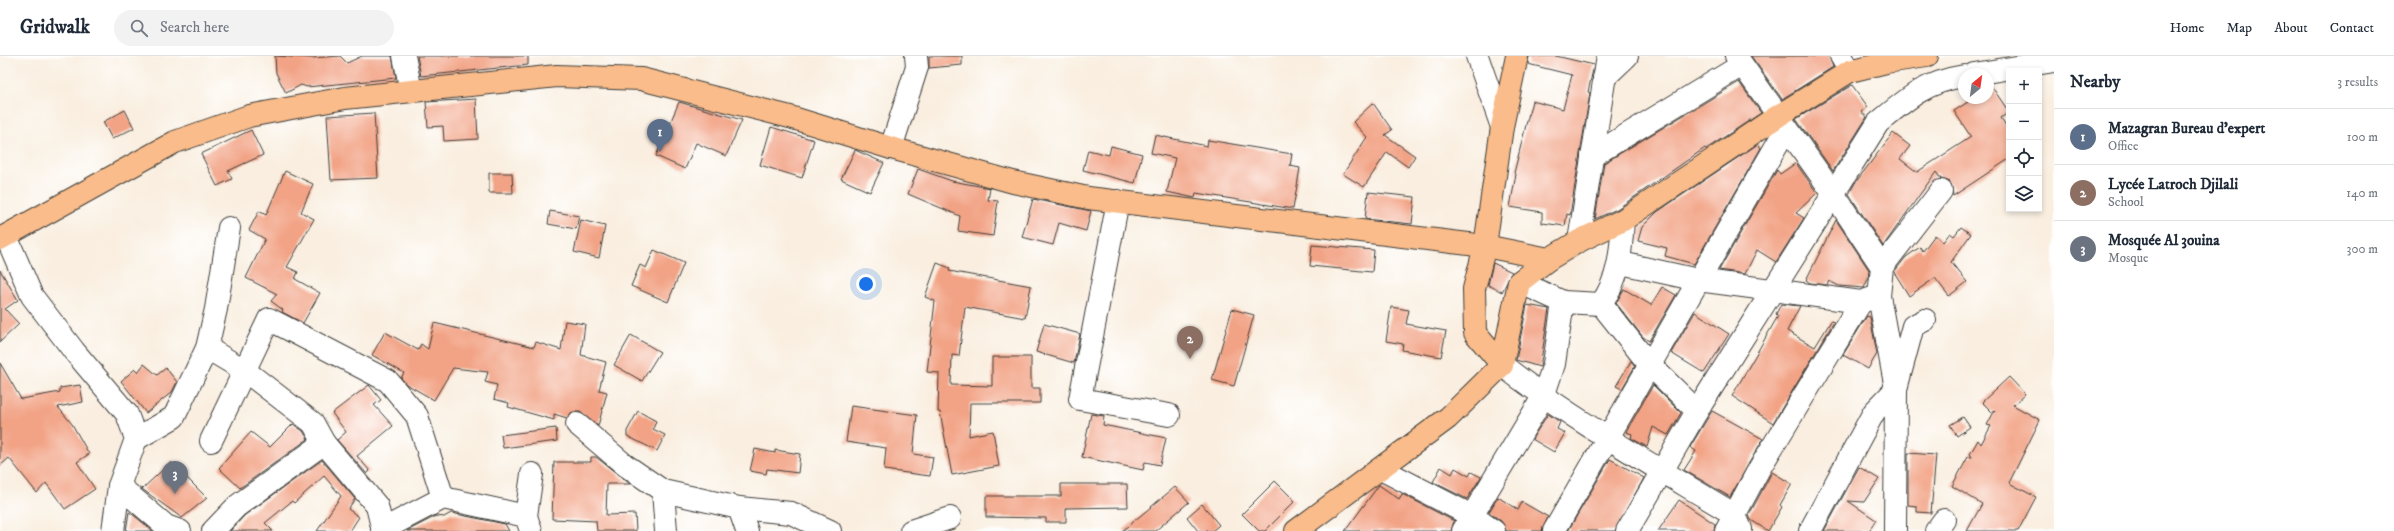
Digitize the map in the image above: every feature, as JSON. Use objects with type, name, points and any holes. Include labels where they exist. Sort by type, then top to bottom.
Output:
[{"type":"main road","points":[[1502,365],[1475,333],[1474,289],[1485,246],[1502,126],[1517,56]]},
{"type":"main road","points":[[1296,531],[1448,418],[1502,365],[1519,282],[1550,258],[1579,241],[1623,220],[1782,123],[1846,64],[1886,62],[1927,56]]},
{"type":"main road","points":[[3,238],[175,142],[241,118],[346,98],[557,76],[641,79],[790,117],[891,148],[1013,182],[1088,198],[1485,246],[1550,258]]},
{"type":"street","points":[[404,56],[411,91]]},
{"type":"street","points":[[891,148],[917,67],[916,56]]},
{"type":"street","points":[[1477,56],[1502,126]]},
{"type":"street","points":[[1579,241],[1608,56]]},
{"type":"street","points":[[1604,78],[1628,56]]},
{"type":"street","points":[[1592,156],[1739,61],[1833,193],[1882,267]]},
{"type":"street","points":[[1994,71],[2054,61]]},
{"type":"street","points":[[1627,531],[1697,410],[1878,123],[1915,92],[1929,85],[1958,78]]},
{"type":"street","points":[[1554,531],[1698,280],[1782,123]]},
{"type":"street","points":[[1502,365],[1543,397],[1606,438],[1662,471],[1734,526],[1759,469],[1870,299],[1882,267],[1941,191]]},
{"type":"street","points":[[1118,201],[1080,399],[1169,415]]},
{"type":"street","points":[[1601,304],[1621,263],[1623,220]]},
{"type":"street","points":[[136,439],[174,417],[207,348],[216,309],[229,228]]},
{"type":"street","points":[[3,238],[32,296],[74,351],[128,414],[136,439],[119,486],[113,531]]},
{"type":"street","points":[[1621,263],[1698,280],[1870,299]]},
{"type":"street","points":[[1519,282],[1563,302],[1601,304],[1649,364],[1697,410]]},
{"type":"street","points":[[1870,299],[1896,389]]},
{"type":"street","points":[[1468,524],[1543,397],[1554,364],[1563,302]]},
{"type":"street","points":[[211,442],[269,319],[388,381],[417,416],[443,498]]},
{"type":"street","points":[[1895,531],[1896,389],[1913,326],[1924,320]]},
{"type":"street","points":[[207,348],[244,370],[314,423],[324,443],[377,506],[383,530],[443,498],[529,524],[532,474]]},
{"type":"street","points":[[1810,531],[1874,412],[1896,389]]},
{"type":"street","points":[[577,424],[626,465],[664,491],[739,508],[791,513],[830,531]]},
{"type":"street","points":[[213,531],[238,506],[324,443]]},
{"type":"street","points":[[1381,469],[1468,524],[1494,531]]},
{"type":"street","points":[[119,486],[166,526],[180,531]]},
{"type":"street","points":[[664,491],[666,531]]},
{"type":"street","points":[[739,508],[747,531]]},
{"type":"street","points":[[911,531],[950,518]]},
{"type":"building","points":[[275,56],[312,58],[340,56],[347,63],[362,56],[392,56],[396,78],[307,87],[301,85],[286,93],[276,73]]},
{"type":"building","points":[[417,56],[528,56],[528,65],[421,76]]},
{"type":"building","points":[[929,56],[962,56],[962,65],[929,68]]},
{"type":"building","points":[[1529,56],[1556,56],[1594,65],[1588,92],[1590,93],[1570,215],[1567,214],[1565,226],[1542,223],[1542,212],[1510,207],[1516,174],[1514,173],[1532,101],[1563,109],[1572,75],[1528,64]]},
{"type":"building","points":[[1751,56],[1829,56],[1833,67],[1782,99]]},
{"type":"building","points":[[1739,82],[1761,113],[1706,149],[1705,148],[1617,209],[1595,219],[1604,163]]},
{"type":"building","points":[[1852,85],[1868,107],[1861,112],[1867,117],[1833,171],[1796,119]]},
{"type":"building","points":[[1994,90],[2006,108],[2006,114],[2001,118],[2006,126],[2006,161],[1953,196],[1952,186],[1948,181],[1941,179],[1936,172],[1883,246],[1849,194],[1855,183],[1893,133],[1910,146],[1900,159],[1917,172],[1971,137],[1954,111],[1965,104],[1994,104]]},
{"type":"building","points":[[476,99],[478,139],[444,141],[443,126],[428,127],[426,102]]},
{"type":"building","points":[[679,102],[742,120],[726,156],[696,143],[685,169],[656,156]]},
{"type":"building","points":[[1373,103],[1392,130],[1385,135],[1415,156],[1408,167],[1387,152],[1364,187],[1343,174],[1367,137],[1353,122]]},
{"type":"building","points":[[125,110],[134,128],[112,139],[103,122]]},
{"type":"building","points":[[374,113],[378,178],[331,180],[327,116]]},
{"type":"building","points":[[771,127],[814,140],[802,178],[760,165]]},
{"type":"building","points":[[251,130],[263,155],[228,171],[232,179],[217,186],[201,154]]},
{"type":"building","points":[[1155,135],[1207,146],[1208,140],[1292,154],[1290,166],[1300,168],[1293,209],[1196,193],[1195,198],[1167,192],[1175,158],[1151,153]]},
{"type":"building","points":[[1758,144],[1761,148],[1694,264],[1665,256],[1667,248],[1638,241],[1642,227],[1657,212]]},
{"type":"building","points":[[1111,146],[1142,154],[1135,183],[1083,170],[1088,150],[1109,155]]},
{"type":"building","points":[[855,150],[884,163],[870,192],[841,179]]},
{"type":"building","points":[[1796,163],[1817,193],[1796,213],[1804,218],[1776,262],[1757,250],[1745,274],[1719,270],[1777,170],[1780,174]]},
{"type":"building","points":[[918,169],[952,181],[990,188],[988,200],[998,201],[993,236],[958,231],[960,216],[908,194]]},
{"type":"building","points":[[285,171],[313,184],[301,212],[314,219],[287,267],[298,272],[295,279],[320,293],[303,323],[282,312],[283,310],[271,301],[277,294],[246,278],[265,239],[249,230],[259,211],[266,215]]},
{"type":"building","points":[[489,173],[512,173],[513,193],[489,193]]},
{"type":"building","points":[[1368,192],[1415,197],[1412,224],[1365,219]]},
{"type":"building","points":[[1033,199],[1091,211],[1086,231],[1059,223],[1053,245],[1022,237]]},
{"type":"building","points":[[550,211],[579,216],[576,229],[548,224]]},
{"type":"building","points":[[581,220],[605,226],[599,258],[574,252]]},
{"type":"building","points":[[1836,220],[1869,270],[1868,279],[1864,288],[1839,286],[1829,281],[1827,285],[1810,283],[1806,280]]},
{"type":"building","points":[[1961,227],[1971,234],[1951,262],[1967,282],[1949,296],[1935,278],[1909,296],[1894,272],[1906,257],[1920,247],[1923,251],[1935,235],[1943,242],[1950,233],[1954,236]]},
{"type":"building","points":[[1312,245],[1374,250],[1372,272],[1310,266]]},
{"type":"building","points":[[654,250],[684,263],[668,302],[631,286],[640,265],[646,268]]},
{"type":"building","points":[[937,263],[950,268],[949,271],[1031,286],[1025,318],[965,307],[959,356],[952,355],[951,385],[992,386],[992,357],[1031,357],[1031,388],[1040,388],[1040,403],[970,403],[969,436],[993,431],[999,466],[952,475],[940,412],[938,412],[939,373],[927,372],[935,301],[925,297]]},
{"type":"building","points":[[1493,263],[1512,272],[1502,292],[1488,285]]},
{"type":"building","points":[[0,270],[18,300],[5,309],[19,324],[0,342]]},
{"type":"building","points":[[1662,287],[1676,295],[1649,341],[1643,337],[1616,303],[1624,289],[1651,305]]},
{"type":"building","points":[[1781,304],[1800,306],[1787,331],[1815,347],[1831,321],[1834,322],[1773,423],[1732,396],[1778,316],[1776,314]]},
{"type":"building","points":[[1527,305],[1549,309],[1540,367],[1516,360]]},
{"type":"building","points":[[1391,307],[1409,310],[1406,324],[1446,331],[1441,357],[1402,350],[1403,344],[1386,341]]},
{"type":"building","points":[[1232,309],[1254,315],[1234,386],[1212,380]]},
{"type":"building","points":[[1695,312],[1729,334],[1704,373],[1671,353]]},
{"type":"building","points":[[1867,316],[1870,317],[1877,354],[1868,369],[1843,355]]},
{"type":"building","points":[[565,321],[585,324],[581,355],[606,362],[599,390],[607,392],[598,426],[580,412],[572,412],[567,418],[554,414],[554,420],[508,407],[509,403],[494,399],[497,385],[485,382],[488,372],[453,368],[434,400],[406,384],[401,378],[404,373],[372,355],[385,332],[418,350],[421,344],[428,349],[434,323],[534,347],[536,342],[561,350]]},
{"type":"building","points":[[1044,324],[1080,334],[1074,363],[1036,352]]},
{"type":"building","points":[[631,335],[660,352],[642,381],[614,365]]},
{"type":"building","points":[[1631,361],[1635,366],[1622,389],[1616,386]]},
{"type":"building","points":[[0,363],[21,399],[60,392],[60,388],[80,385],[83,402],[58,407],[72,424],[89,454],[77,462],[95,489],[65,509],[46,483],[37,493],[9,458],[0,466]]},
{"type":"building","points":[[144,364],[157,375],[166,368],[177,382],[172,392],[146,413],[121,381],[135,369],[138,372]]},
{"type":"building","points":[[2009,377],[2025,394],[2013,405],[2040,420],[2009,483],[2036,497],[2018,531],[1967,531],[1982,504],[1952,486],[1968,457],[1972,457],[1970,454],[1978,440],[1981,444],[1991,426],[1987,425],[1995,410],[1992,412],[1982,402]]},
{"type":"building","points":[[369,385],[381,400],[374,405],[393,426],[357,456],[370,471],[367,474],[337,440],[346,432],[332,413]]},
{"type":"building","points":[[1653,385],[1681,413],[1668,435],[1653,427],[1647,447],[1631,438],[1632,434],[1626,432]]},
{"type":"building","points":[[851,406],[917,415],[913,454],[933,457],[930,476],[884,470],[886,448],[846,442]]},
{"type":"building","points":[[638,411],[656,421],[653,429],[665,435],[657,451],[627,436],[627,431]]},
{"type":"building","points":[[1712,411],[1763,439],[1730,497],[1684,470],[1696,451],[1690,447]]},
{"type":"building","points":[[1091,414],[1104,416],[1103,425],[1166,438],[1160,465],[1145,462],[1143,470],[1082,457]]},
{"type":"building","points":[[1548,414],[1560,422],[1557,429],[1565,433],[1554,452],[1532,439]]},
{"type":"building","points":[[1963,417],[1970,427],[1957,436],[1950,425]]},
{"type":"building","points":[[293,424],[303,431],[308,439],[240,488],[219,468],[251,432],[270,447]]},
{"type":"building","points":[[556,428],[557,441],[503,448],[501,435]]},
{"type":"building","points":[[755,449],[775,453],[775,450],[800,454],[798,473],[767,469],[766,474],[750,471]]},
{"type":"building","points":[[1908,453],[1936,455],[1931,513],[1917,512],[1917,506],[1908,505]]},
{"type":"building","points":[[591,457],[596,457],[630,484],[607,484],[606,515],[635,514],[636,531],[597,531],[596,521],[552,519],[554,462],[591,462]]},
{"type":"building","points":[[1610,459],[1644,478],[1615,531],[1568,531]]},
{"type":"building","points":[[322,460],[355,499],[348,509],[359,517],[350,531],[317,531],[341,496],[324,476],[294,503],[292,501],[265,523],[273,531],[230,531],[245,515]]},
{"type":"building","points":[[171,462],[207,498],[182,518],[142,489]]},
{"type":"building","points":[[1441,467],[1452,474],[1455,468],[1469,476],[1471,472],[1481,477],[1467,499],[1433,482]]},
{"type":"building","points":[[1859,467],[1879,479],[1864,502],[1848,501],[1876,520],[1869,531],[1824,531]]},
{"type":"building","points":[[1772,472],[1792,484],[1780,505],[1782,507],[1768,531],[1751,520],[1749,515]]},
{"type":"building","points":[[1275,481],[1295,501],[1265,531],[1259,531],[1242,514]]},
{"type":"building","points":[[1061,484],[1127,484],[1128,507],[1066,508],[1066,522],[1046,522],[1046,518],[986,517],[986,496],[1061,496]]},
{"type":"building","points":[[1379,485],[1399,499],[1402,494],[1454,521],[1451,531],[1345,531]]},
{"type":"building","points":[[1175,487],[1189,502],[1155,531],[1122,531]]},
{"type":"building","points":[[1498,497],[1518,510],[1522,502],[1548,517],[1542,531],[1506,531],[1501,521],[1489,512]]},
{"type":"building","points":[[1679,500],[1715,524],[1714,531],[1658,531]]},
{"type":"building","points":[[1202,504],[1219,525],[1212,531],[1198,531],[1187,517]]},
{"type":"building","points":[[129,512],[136,517],[153,531],[126,531]]},
{"type":"building","points":[[451,513],[505,524],[509,531],[407,531],[436,516],[444,517]]},
{"type":"place","name":"Mazagran Bureau d'expert","points":[[660,152]]},
{"type":"place","name":"Lycée Latroch Djilali","points":[[1190,359]]},
{"type":"place","name":"Mosquée Al 3ouina","points":[[175,494]]}]
